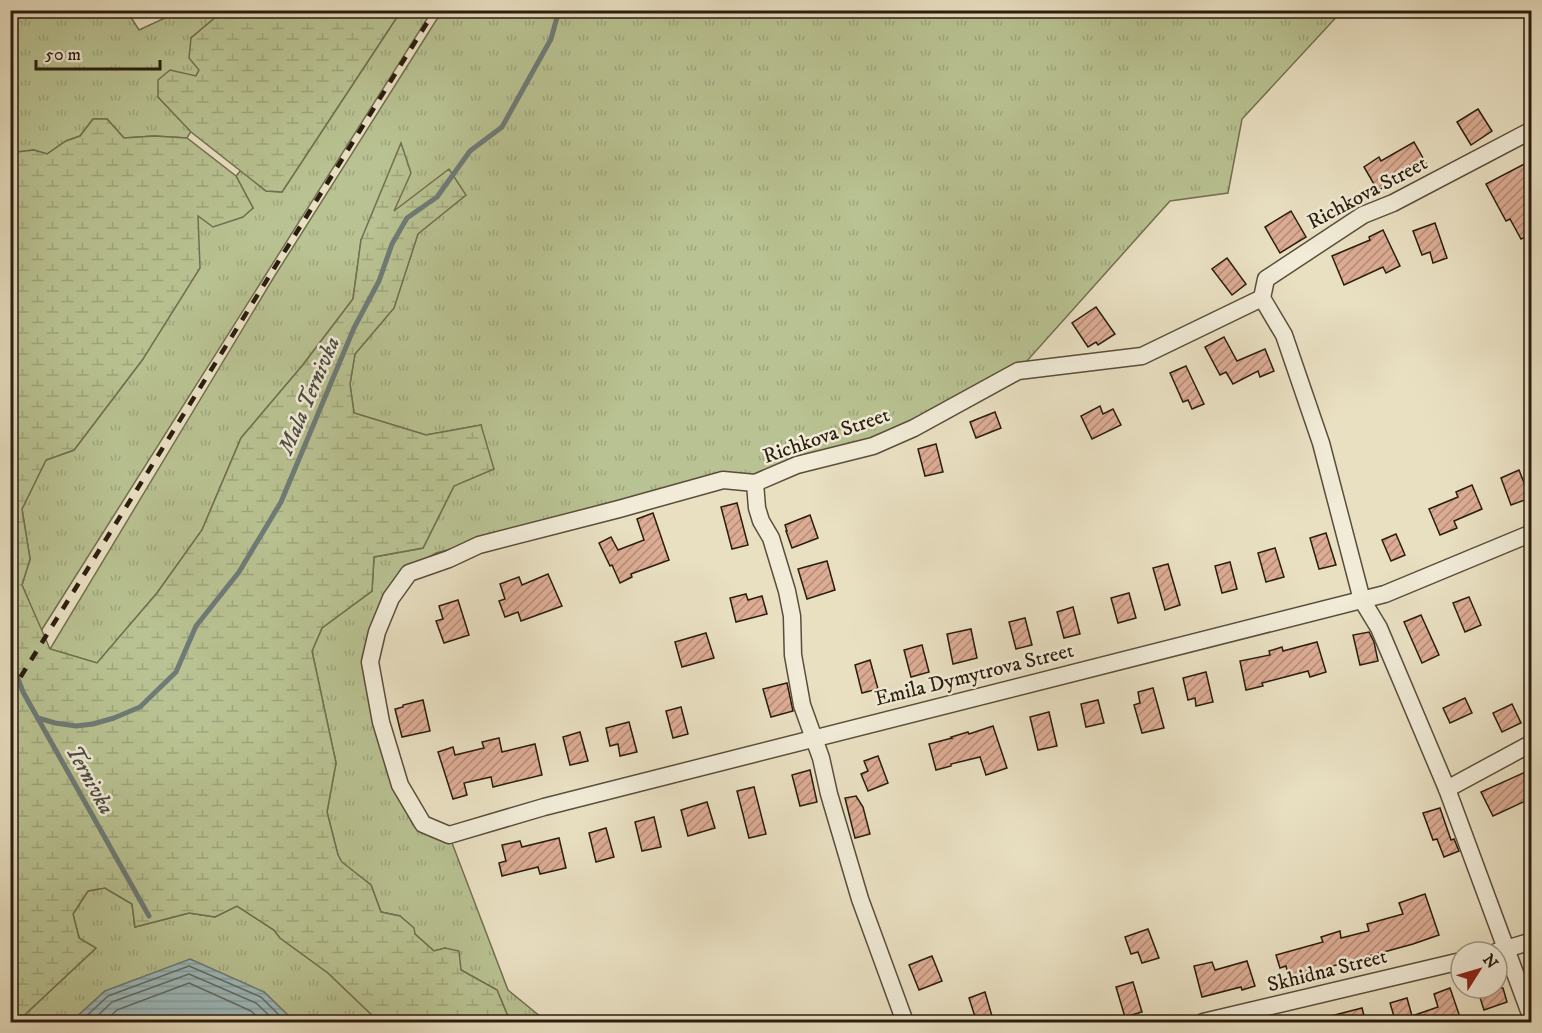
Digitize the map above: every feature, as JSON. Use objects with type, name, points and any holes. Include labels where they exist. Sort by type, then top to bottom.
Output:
[{"type":"street","name":"Richkova Street","points":[[423,824],[400,785],[381,722],[370,663],[376,632],[391,598],[409,573],[449,559],[479,545],[723,480],[755,483],[796,465],[873,446],[914,428],[1018,371],[1142,356],[1262,298],[1266,279],[1363,215],[1393,203],[1532,130]]},
{"type":"street","points":[[1262,298],[1284,335],[1321,443],[1362,600],[1379,628],[1448,789],[1497,940]]},
{"type":"street","points":[[755,483],[760,521],[771,538],[787,591],[792,616],[793,655],[802,705],[821,758],[829,794],[860,899],[905,1023]]},
{"type":"street","name":"Emila Dymytrova Street","points":[[423,824],[449,835],[544,807],[1385,594],[1532,533]]},
{"type":"street","points":[[1448,789],[1532,743]]},
{"type":"street","points":[[1509,948],[1532,940]]},
{"type":"street","name":"Skhidna Street","points":[[1203,1023],[1449,964]]},
{"type":"street","points":[[1509,968],[1532,1018]]},
{"type":"green space","points":[[11,11],[127,11],[139,30],[180,11],[223,11],[191,38],[199,70],[196,76],[187,75],[158,97],[191,131],[187,138],[154,136],[124,138],[107,119],[93,119],[80,136],[66,141],[47,154],[34,150],[17,152],[11,148]]},
{"type":"green space","points":[[223,11],[401,11],[282,192],[266,191],[191,132],[158,97],[158,80],[170,70],[196,76],[199,70],[189,58],[191,38]]},
{"type":"green space","points":[[401,11],[432,11],[41,631],[22,585],[30,559],[22,509],[46,460],[74,450],[143,359],[198,215],[253,208],[236,176],[241,170],[266,191],[282,192]]},
{"type":"green space","points":[[442,11],[1342,11],[1242,119],[1228,193],[1170,201],[1018,371],[911,425],[757,478],[723,476],[436,553],[406,570],[373,631],[396,787],[413,825],[438,837],[449,835],[508,990],[547,1022],[514,1022],[507,1014],[497,990],[461,970],[445,948],[434,951],[400,916],[381,912],[371,885],[341,862],[327,812],[336,763],[312,651],[322,628],[372,591],[374,557],[423,548],[481,425],[426,435],[354,413],[350,384],[355,354],[394,308],[418,233],[465,195],[449,170],[393,212],[361,240],[353,299],[302,366],[241,438],[202,530],[157,593],[97,663],[50,649],[274,277]]},
{"type":"green space","points":[[93,119],[107,119],[124,138],[154,136],[187,138],[236,176],[253,208],[243,217],[213,227],[198,216],[200,268],[143,359],[74,450],[46,460],[22,509],[30,559],[22,585],[50,649],[97,663],[157,593],[202,530],[241,438],[302,366],[353,299],[361,240],[401,143],[411,173],[394,211],[449,169],[466,195],[418,234],[394,308],[355,354],[350,384],[354,413],[426,435],[481,425],[494,469],[454,486],[423,548],[374,557],[372,591],[322,628],[312,651],[336,763],[327,812],[338,855],[342,862],[371,885],[381,912],[400,916],[434,951],[445,948],[459,951],[461,970],[497,990],[507,1014],[514,1022],[372,1022],[375,1018],[328,973],[280,938],[274,930],[237,906],[215,917],[189,913],[135,927],[132,904],[105,888],[88,891],[73,914],[79,938],[96,948],[17,1022],[11,1022],[11,148],[17,152],[34,150],[47,154],[66,141],[80,136]]},
{"type":"green space","points":[[105,888],[132,904],[135,927],[189,913],[215,917],[237,906],[274,930],[280,938],[328,973],[375,1018],[372,1022],[295,1022],[264,992],[105,991],[71,1022],[17,1022],[95,949],[79,938],[73,914],[88,891]]},
{"type":"water","points":[[190,959],[264,992],[295,1022],[71,1022],[105,991]]},
{"type":"building","points":[[1478,109],[1492,131],[1471,145],[1457,122]]},
{"type":"building","points":[[1414,142],[1427,165],[1413,173],[1411,171],[1378,191],[1364,167],[1379,157],[1381,161]]},
{"type":"building","points":[[1532,160],[1532,234],[1521,239],[1510,219],[1506,221],[1486,184]]},
{"type":"building","points":[[1291,211],[1306,237],[1280,253],[1265,227]]},
{"type":"building","points":[[1435,223],[1447,258],[1433,263],[1430,252],[1422,255],[1413,231]]},
{"type":"building","points":[[1383,230],[1400,266],[1386,273],[1383,267],[1344,285],[1332,256],[1370,240],[1369,237]]},
{"type":"building","points":[[1227,258],[1246,284],[1232,295],[1212,269]]},
{"type":"building","points":[[1096,307],[1115,334],[1098,345],[1096,342],[1088,347],[1072,323]]},
{"type":"building","points":[[1224,337],[1237,361],[1265,349],[1274,371],[1260,377],[1258,371],[1233,384],[1226,372],[1220,375],[1205,347]]},
{"type":"building","points":[[1186,366],[1204,404],[1192,409],[1188,400],[1183,402],[1170,373]]},
{"type":"building","points":[[1100,406],[1103,414],[1113,409],[1121,425],[1092,439],[1081,416]]},
{"type":"building","points":[[995,412],[1001,428],[976,438],[970,422]]},
{"type":"building","points":[[936,444],[943,472],[925,476],[918,449]]},
{"type":"building","points":[[1519,470],[1530,498],[1511,505],[1501,478]]},
{"type":"building","points":[[1472,485],[1482,509],[1454,521],[1457,528],[1440,535],[1429,509],[1458,497],[1456,492]]},
{"type":"building","points":[[737,503],[748,545],[732,549],[721,507]]},
{"type":"building","points":[[653,513],[669,560],[631,574],[632,577],[620,583],[599,543],[611,537],[618,550],[644,540],[637,519]]},
{"type":"building","points":[[810,515],[818,538],[792,548],[785,525]]},
{"type":"building","points":[[1326,533],[1336,565],[1319,569],[1310,538]]},
{"type":"building","points":[[1396,534],[1405,555],[1391,561],[1382,540]]},
{"type":"building","points":[[1275,548],[1284,577],[1266,582],[1258,553]]},
{"type":"building","points":[[827,561],[835,590],[807,599],[798,569]]},
{"type":"building","points":[[1230,562],[1237,589],[1222,593],[1215,566]]},
{"type":"building","points":[[1168,564],[1180,605],[1165,610],[1153,568]]},
{"type":"building","points":[[548,574],[562,606],[521,621],[518,612],[505,617],[499,601],[505,599],[500,584],[519,577],[522,585]]},
{"type":"building","points":[[1129,593],[1136,618],[1118,623],[1111,598]]},
{"type":"building","points":[[746,594],[748,600],[762,596],[767,614],[736,622],[730,598]]},
{"type":"building","points":[[1469,597],[1481,625],[1465,632],[1453,603]]},
{"type":"building","points":[[458,600],[469,635],[444,643],[436,621],[443,619],[439,606]]},
{"type":"building","points":[[1073,607],[1080,634],[1064,638],[1057,612]]},
{"type":"building","points":[[1421,615],[1439,655],[1422,663],[1404,622]]},
{"type":"building","points":[[1025,618],[1032,645],[1016,649],[1009,622]]},
{"type":"building","points":[[971,629],[977,658],[953,664],[947,634]]},
{"type":"building","points":[[1369,632],[1374,642],[1378,661],[1360,665],[1353,635]]},
{"type":"building","points":[[706,633],[714,658],[682,667],[675,642]]},
{"type":"building","points":[[1317,642],[1326,672],[1310,677],[1308,671],[1262,683],[1263,686],[1246,690],[1240,661],[1270,655],[1269,651],[1282,647],[1283,651]]},
{"type":"building","points":[[922,645],[929,672],[911,677],[904,650]]},
{"type":"building","points":[[870,660],[878,689],[862,693],[855,665]]},
{"type":"building","points":[[1206,672],[1213,702],[1196,706],[1195,698],[1188,700],[1183,678]]},
{"type":"building","points":[[787,683],[793,711],[771,717],[763,689]]},
{"type":"building","points":[[1153,688],[1164,728],[1142,733],[1134,705],[1140,703],[1138,692]]},
{"type":"building","points":[[1465,698],[1472,713],[1450,723],[1443,708]]},
{"type":"building","points":[[423,700],[430,731],[402,737],[395,709]]},
{"type":"building","points":[[1098,700],[1104,723],[1086,727],[1081,704]]},
{"type":"building","points":[[1512,704],[1521,723],[1502,732],[1493,713]]},
{"type":"building","points":[[681,707],[688,734],[673,738],[666,711]]},
{"type":"building","points":[[1049,712],[1057,746],[1038,750],[1030,717]]},
{"type":"building","points":[[629,722],[637,752],[620,756],[618,744],[610,746],[606,728]]},
{"type":"building","points":[[993,726],[1007,768],[986,775],[980,757],[936,770],[929,744]]},
{"type":"building","points":[[580,732],[588,761],[570,765],[563,737]]},
{"type":"building","points":[[499,738],[502,752],[535,744],[542,775],[493,787],[491,777],[464,783],[467,795],[453,799],[438,752],[453,747],[455,755],[484,748],[482,742]]},
{"type":"building","points":[[878,756],[888,783],[868,791],[861,774],[868,771],[864,761]]},
{"type":"building","points":[[1532,769],[1532,798],[1493,816],[1481,792]]},
{"type":"building","points":[[810,770],[817,802],[800,806],[792,775]]},
{"type":"building","points":[[754,787],[766,834],[749,838],[737,791]]},
{"type":"building","points":[[856,796],[863,807],[870,834],[855,838],[845,798]]},
{"type":"building","points":[[707,802],[715,828],[688,836],[681,810]]},
{"type":"building","points":[[1440,808],[1451,840],[1454,839],[1459,851],[1444,857],[1437,839],[1433,840],[1423,813]]},
{"type":"building","points":[[654,817],[661,847],[642,851],[635,822]]},
{"type":"building","points":[[606,828],[614,857],[596,862],[589,833]]},
{"type":"building","points":[[559,838],[566,868],[540,874],[538,867],[502,876],[499,863],[506,861],[502,845],[520,841],[522,847]]},
{"type":"building","points":[[1425,894],[1439,935],[1289,978],[1286,966],[1280,968],[1276,955],[1323,942],[1321,937],[1340,931],[1341,938],[1369,931],[1367,924],[1403,914],[1399,903]]},
{"type":"building","points":[[1148,929],[1159,958],[1142,963],[1138,952],[1131,954],[1125,937]]},
{"type":"building","points":[[932,956],[942,981],[919,990],[909,965]]},
{"type":"building","points":[[1247,961],[1255,986],[1242,990],[1241,987],[1202,997],[1194,966],[1212,962],[1215,970]]},
{"type":"building","points":[[1133,982],[1142,1012],[1125,1017],[1116,987]]},
{"type":"building","points":[[1449,988],[1449,1000],[1454,1000],[1462,1023],[1396,1023],[1390,1003],[1407,998],[1412,1016],[1438,1007],[1434,994]]},
{"type":"building","points":[[985,992],[994,1023],[977,1023],[969,998]]},
{"type":"building","points":[[1481,1000],[1506,1000],[1507,1002],[1484,1010]]},
{"type":"building","points":[[1362,1008],[1366,1023],[1324,1023],[1323,1018]]},
{"type":"waterway","name":"Mala Ternivka","points":[[38,718],[76,726],[114,718],[140,707],[176,672],[196,626],[239,572],[281,502],[354,328],[379,281],[392,244],[407,218],[437,197],[470,151],[502,127],[551,39],[559,10]]},
{"type":"waterway","name":"Ternivka","points":[[10,657],[23,692],[149,916]]},
{"type":"railway","points":[[10,694],[435,10]]}]
